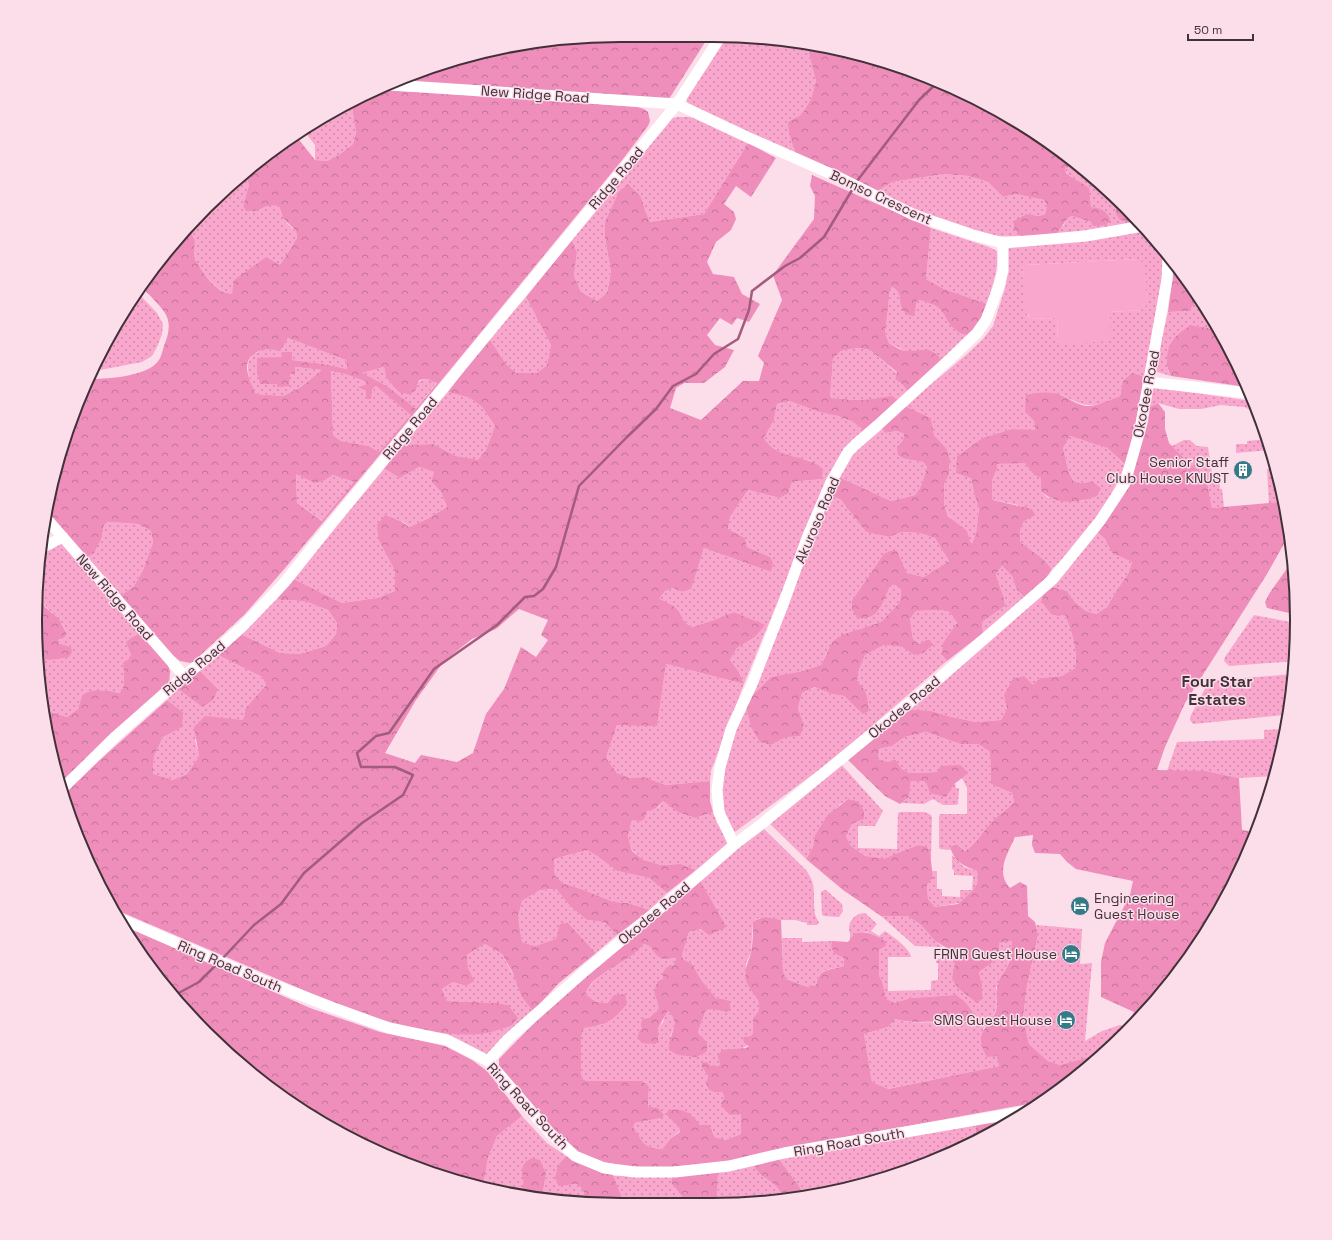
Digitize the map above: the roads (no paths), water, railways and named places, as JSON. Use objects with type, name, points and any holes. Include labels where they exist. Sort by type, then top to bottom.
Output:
[{"type":"street","name":"Ridge Road","points":[[66,785],[116,736],[242,627],[284,583],[677,104],[717,42]]},
{"type":"street","name":"New Ridge Road","points":[[400,86],[677,104]]},
{"type":"street","name":"Bomso Crescent","points":[[677,104],[838,177],[914,215],[973,235],[1003,243],[1086,236],[1136,227]]},
{"type":"street","name":"Akuroso Road","points":[[734,845],[718,812],[717,790],[720,767],[731,729],[754,677],[784,602],[807,538],[831,482],[848,452],[977,333],[986,320],[998,289],[1003,271],[1003,243]]},
{"type":"street","name":"Okodee Road","points":[[488,1061],[508,1039],[586,970],[734,845],[930,686],[1053,579],[1100,521],[1125,483],[1140,430],[1167,280],[1168,264]]},
{"type":"street","points":[[1148,382],[1243,392]]},
{"type":"street","name":"New Ridge Road","points":[[50,524],[184,676]]},
{"type":"street","points":[[47,545],[63,537]]},
{"type":"street","name":"Ring Road South","points":[[127,921],[264,981],[389,1028],[447,1040],[488,1061],[550,1133],[575,1156],[604,1168],[635,1172],[675,1172],[729,1166],[784,1153],[1013,1113]]},
{"type":"waterway","points":[[857,181],[919,100],[934,86]]},
{"type":"waterway","points":[[222,959],[254,925],[281,904],[304,873],[362,823],[403,795],[413,775],[395,767],[361,767],[357,753],[376,736],[389,733],[434,669],[497,625],[525,597],[534,596],[543,589],[556,567],[579,486],[656,409],[673,386],[696,374],[714,354],[738,339],[749,310],[752,291],[785,266],[800,258],[824,237],[852,190]]},
{"type":"waterway","points":[[178,993],[199,982],[217,964]]},
{"type":"place","name":"Senior Staff Club House KNUST","points":[[1243,470]]},
{"type":"place","name":"Engineering Guest House","points":[[1080,906]]},
{"type":"place","name":"FRNR Guest House","points":[[1071,954]]},
{"type":"place","name":"SMS Guest House","points":[[1066,1020]]},
{"type":"district","name":"Four Star Estates","points":[[1217,690]]}]
